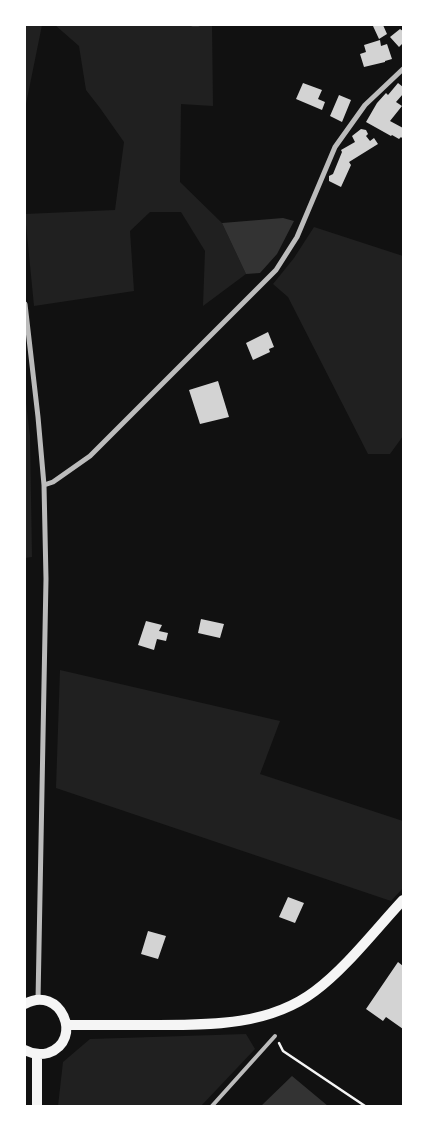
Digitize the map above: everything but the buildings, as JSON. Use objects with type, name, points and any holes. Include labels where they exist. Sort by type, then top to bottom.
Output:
[{"type":"main road","points":[[67,1025],[196,1025],[234,1023],[290,1006],[315,992],[334,975],[403,900]]},
{"type":"main road","points":[[25,1004],[38,1000],[46,1001],[60,1009],[67,1025],[62,1043],[55,1049],[47,1053],[37,1054],[25,1050]]},
{"type":"main road","points":[[37,1054],[37,1106]]},
{"type":"street","points":[[44,485],[53,482],[90,456],[276,270],[297,237],[336,147],[365,105],[403,69]]},
{"type":"street","points":[[25,304],[44,485],[46,579],[38,1000]]},
{"type":"lane","points":[[212,1106],[274,1036]]},
{"type":"path","points":[[274,1036],[283,1051],[365,1106]]},
{"type":"shaded area","points":[[25,25],[42,25],[25,109]]},
{"type":"shaded area","points":[[55,25],[212,25],[213,106],[181,104],[180,182],[222,223],[246,274],[203,306],[205,251],[181,212],[150,212],[130,231],[134,291],[34,306],[25,214],[115,210],[124,142],[86,90],[79,46]]},
{"type":"shaded area","points":[[283,218],[294,221],[277,254],[260,273],[246,274],[222,223]]},
{"type":"shaded area","points":[[314,227],[403,256],[403,436],[390,454],[368,454],[288,297],[273,284],[294,258]]},
{"type":"shaded area","points":[[25,395],[30,436],[32,557],[25,558]]},
{"type":"shaded area","points":[[60,670],[280,721],[260,774],[403,821],[403,888],[391,901],[56,788]]},
{"type":"shaded area","points":[[246,1034],[255,1049],[201,1106],[58,1106],[63,1062],[90,1039]]},
{"type":"shaded area","points":[[292,1076],[328,1106],[261,1106]]},
{"type":"waterway","points":[[193,25],[198,25]]}]
